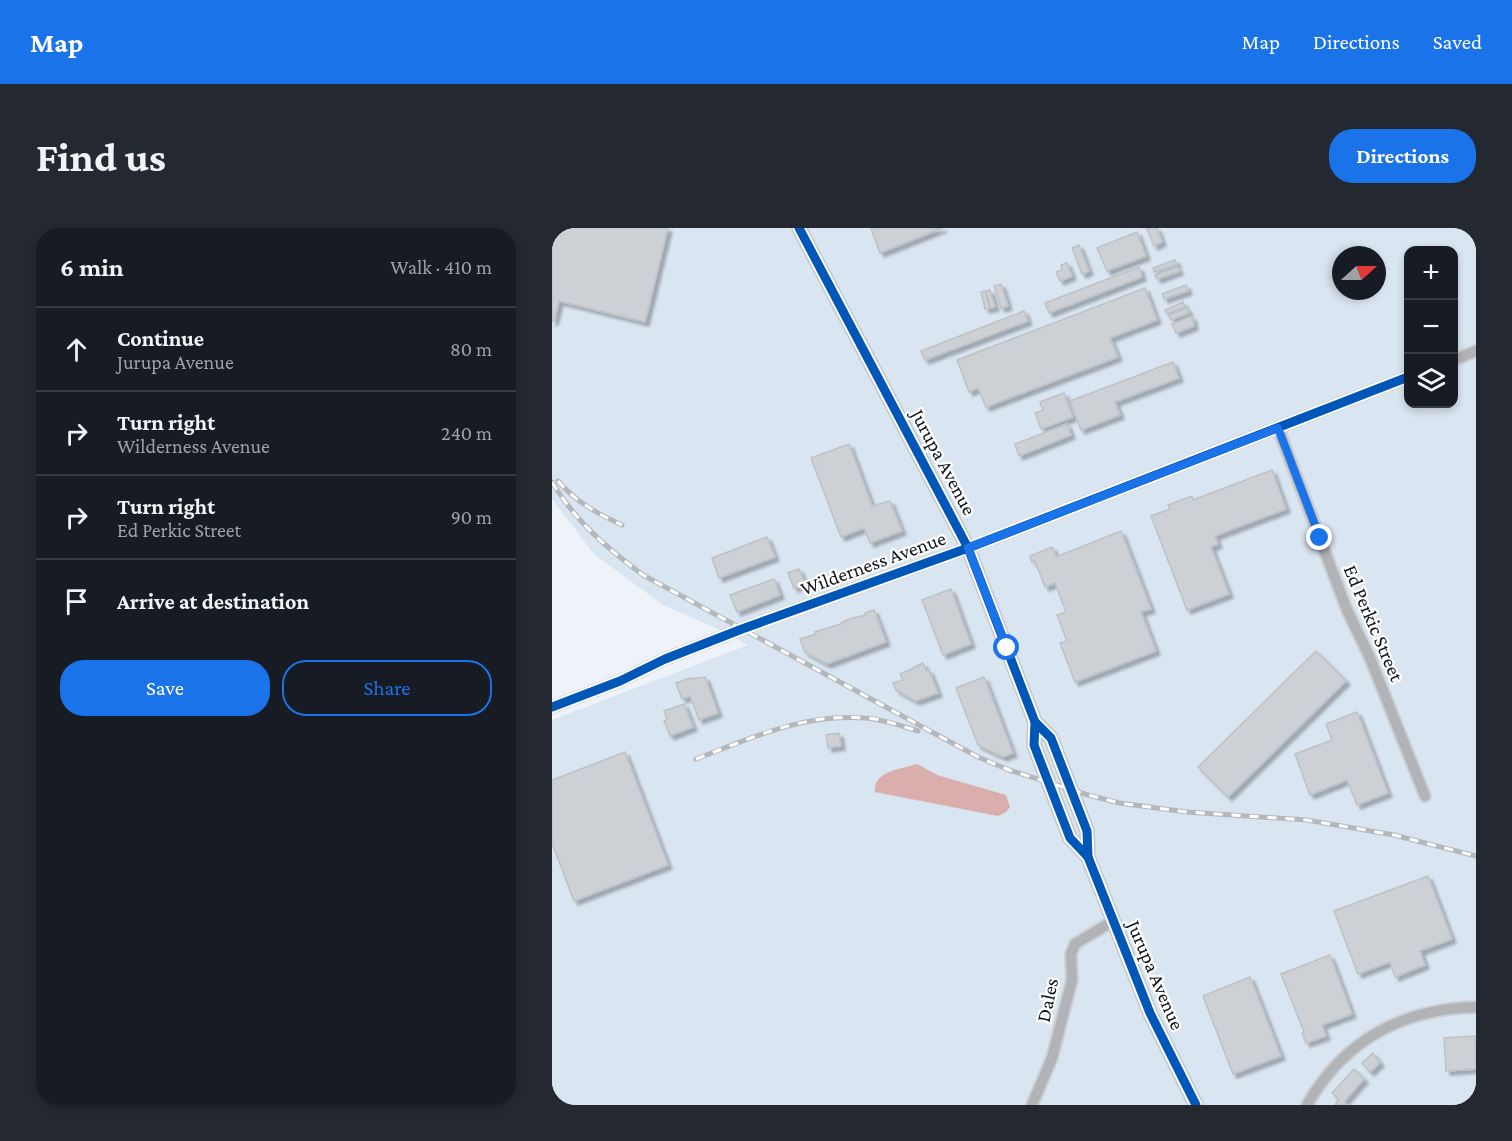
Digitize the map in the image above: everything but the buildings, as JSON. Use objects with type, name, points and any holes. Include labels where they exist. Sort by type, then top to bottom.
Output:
[{"type":"main road","name":"Jurupa Avenue","points":[[799,228],[968,548],[1035,722],[1034,745],[1070,838],[1088,857],[1150,1013],[1196,1105]]},
{"type":"street","points":[[1458,358],[1476,351]]},
{"type":"street","name":"Wilderness Avenue","points":[[552,707],[742,629],[968,548],[1404,379]]},
{"type":"street","name":"Ed Perkic Street","points":[[1278,428],[1347,610],[1370,658],[1425,796]]},
{"type":"street","name":"Dales","points":[[1032,1105],[1052,1058],[1072,980],[1071,954],[1075,944],[1113,921]]},
{"type":"street","points":[[1308,1105],[1336,1065],[1378,1031],[1413,1016],[1454,1008],[1476,1007]]},
{"type":"shaded area","points":[[552,228],[1476,228],[1476,1105],[552,1105],[552,720],[748,645],[663,605],[594,554],[552,499]]},
{"type":"shaded area","points":[[917,764],[937,775],[1006,795],[1010,807],[998,816],[875,792],[878,779],[883,775]]},
{"type":"railway","points":[[558,481],[588,507],[622,525]]},
{"type":"railway","points":[[552,482],[582,522],[617,555],[643,575],[978,757],[1009,770],[1119,803],[1187,812],[1307,820],[1394,835],[1476,856]]},
{"type":"railway","points":[[696,759],[758,735],[820,719],[842,717],[872,719],[918,731]]},
{"type":"cycle path","points":[[799,228],[968,548],[1035,722],[1051,738],[1087,831],[1088,857],[1150,1013],[1196,1105]]},
{"type":"cycle path","points":[[552,707],[742,629],[968,548],[1404,379]]},
{"type":"cycle path","points":[[1035,722],[1034,745],[1070,838],[1088,857]]},
{"type":"route","points":[[1007,648],[968,548],[1278,428],[1320,538]]}]
